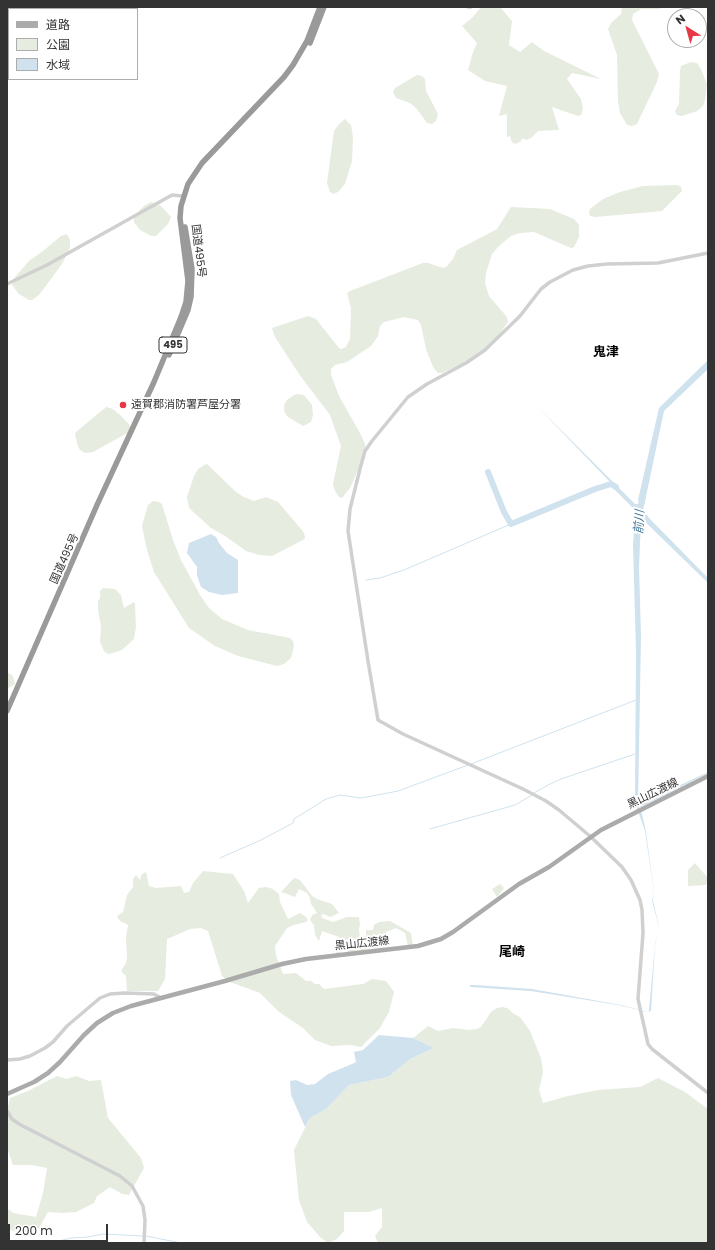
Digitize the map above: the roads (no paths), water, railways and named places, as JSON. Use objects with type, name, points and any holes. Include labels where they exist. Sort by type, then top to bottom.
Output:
[{"type":"highway","name":"国道495号","points":[[7,711],[63,580],[154,382],[186,302],[188,281],[180,218],[188,184],[202,162],[284,77],[293,65],[307,41],[320,7]]},
{"type":"highway","name":"国道495号","points":[[12,700],[19,690],[107,490],[149,401],[188,310],[192,282],[184,222],[187,195],[205,164],[299,63],[314,33],[324,7]]},
{"type":"main road","name":"黒山広渡線","points":[[7,1094],[34,1082],[48,1073],[92,1027],[106,1017],[131,1006],[295,961],[429,944],[453,932],[519,884],[550,867],[591,837],[615,822],[708,776]]},
{"type":"street","points":[[7,284],[47,265],[172,195],[184,196]]},
{"type":"street","points":[[708,253],[658,263],[606,264],[588,266],[573,270],[550,282],[541,290],[520,316],[485,350],[466,363],[426,384],[408,397],[372,441],[366,451],[350,509],[348,524],[349,545],[378,720],[402,734],[546,801],[560,810],[622,866],[631,880],[640,900],[643,919],[638,999],[647,1040],[650,1047],[708,1093]]},
{"type":"street","points":[[7,1060],[20,1059],[30,1056],[45,1048],[53,1042],[67,1026],[100,998],[110,994],[125,993],[154,994],[161,998]]},
{"type":"street","points":[[7,1111],[12,1119],[19,1124],[120,1176],[132,1186],[143,1206],[145,1220],[144,1243]]},
{"type":"water","points":[[708,360],[708,369],[664,411],[644,506],[638,500],[659,408]]},
{"type":"water","points":[[536,405],[635,504],[638,504],[650,519],[708,578],[708,583],[634,511],[634,509],[610,485],[610,482]]},
{"type":"water","points":[[636,516],[641,520],[639,567],[641,636],[638,805],[708,772],[639,808],[646,832],[654,892],[645,831],[635,803],[636,652],[633,543]]},
{"type":"water","points":[[211,534],[216,537],[227,553],[238,560],[238,593],[222,595],[209,592],[201,587],[197,575],[197,567],[187,553],[189,543]]},
{"type":"water","points":[[654,893],[653,901],[659,927],[652,901]]},
{"type":"water","points":[[658,933],[655,946],[651,1011],[648,1012],[655,944]]},
{"type":"water","points":[[470,985],[532,989],[621,1005],[648,1012],[618,1005],[531,991],[470,987]]},
{"type":"water","points":[[379,1035],[413,1038],[434,1048],[410,1059],[388,1077],[349,1085],[326,1109],[310,1118],[305,1127],[291,1095],[290,1081],[296,1080],[307,1085],[315,1084],[328,1074],[356,1062],[354,1052],[363,1050]]},
{"type":"waterway","points":[[488,472],[504,512],[511,524],[595,489],[611,484],[616,487]]},
{"type":"waterway","name":"前川","points":[[639,526],[639,514],[643,496]]},
{"type":"waterway","points":[[366,580],[380,578],[404,570],[511,524]]},
{"type":"waterway","points":[[471,764],[636,700]]},
{"type":"waterway","points":[[534,793],[561,779],[635,754]]},
{"type":"waterway","points":[[220,858],[261,840],[293,823],[294,819],[326,799],[340,795],[361,798],[398,791],[468,765]]},
{"type":"waterway","points":[[430,829],[515,805],[532,795]]},
{"type":"waterway","points":[[49,1243],[103,1234],[143,1236]]},
{"type":"waterway","points":[[146,1236],[181,1243]]},
{"type":"place","name":"遠賀郡消防署芦屋分署","points":[[123,405]]},
{"type":"district","name":"鬼津","points":[[606,353]]},
{"type":"district","name":"尾崎","points":[[512,953]]}]
